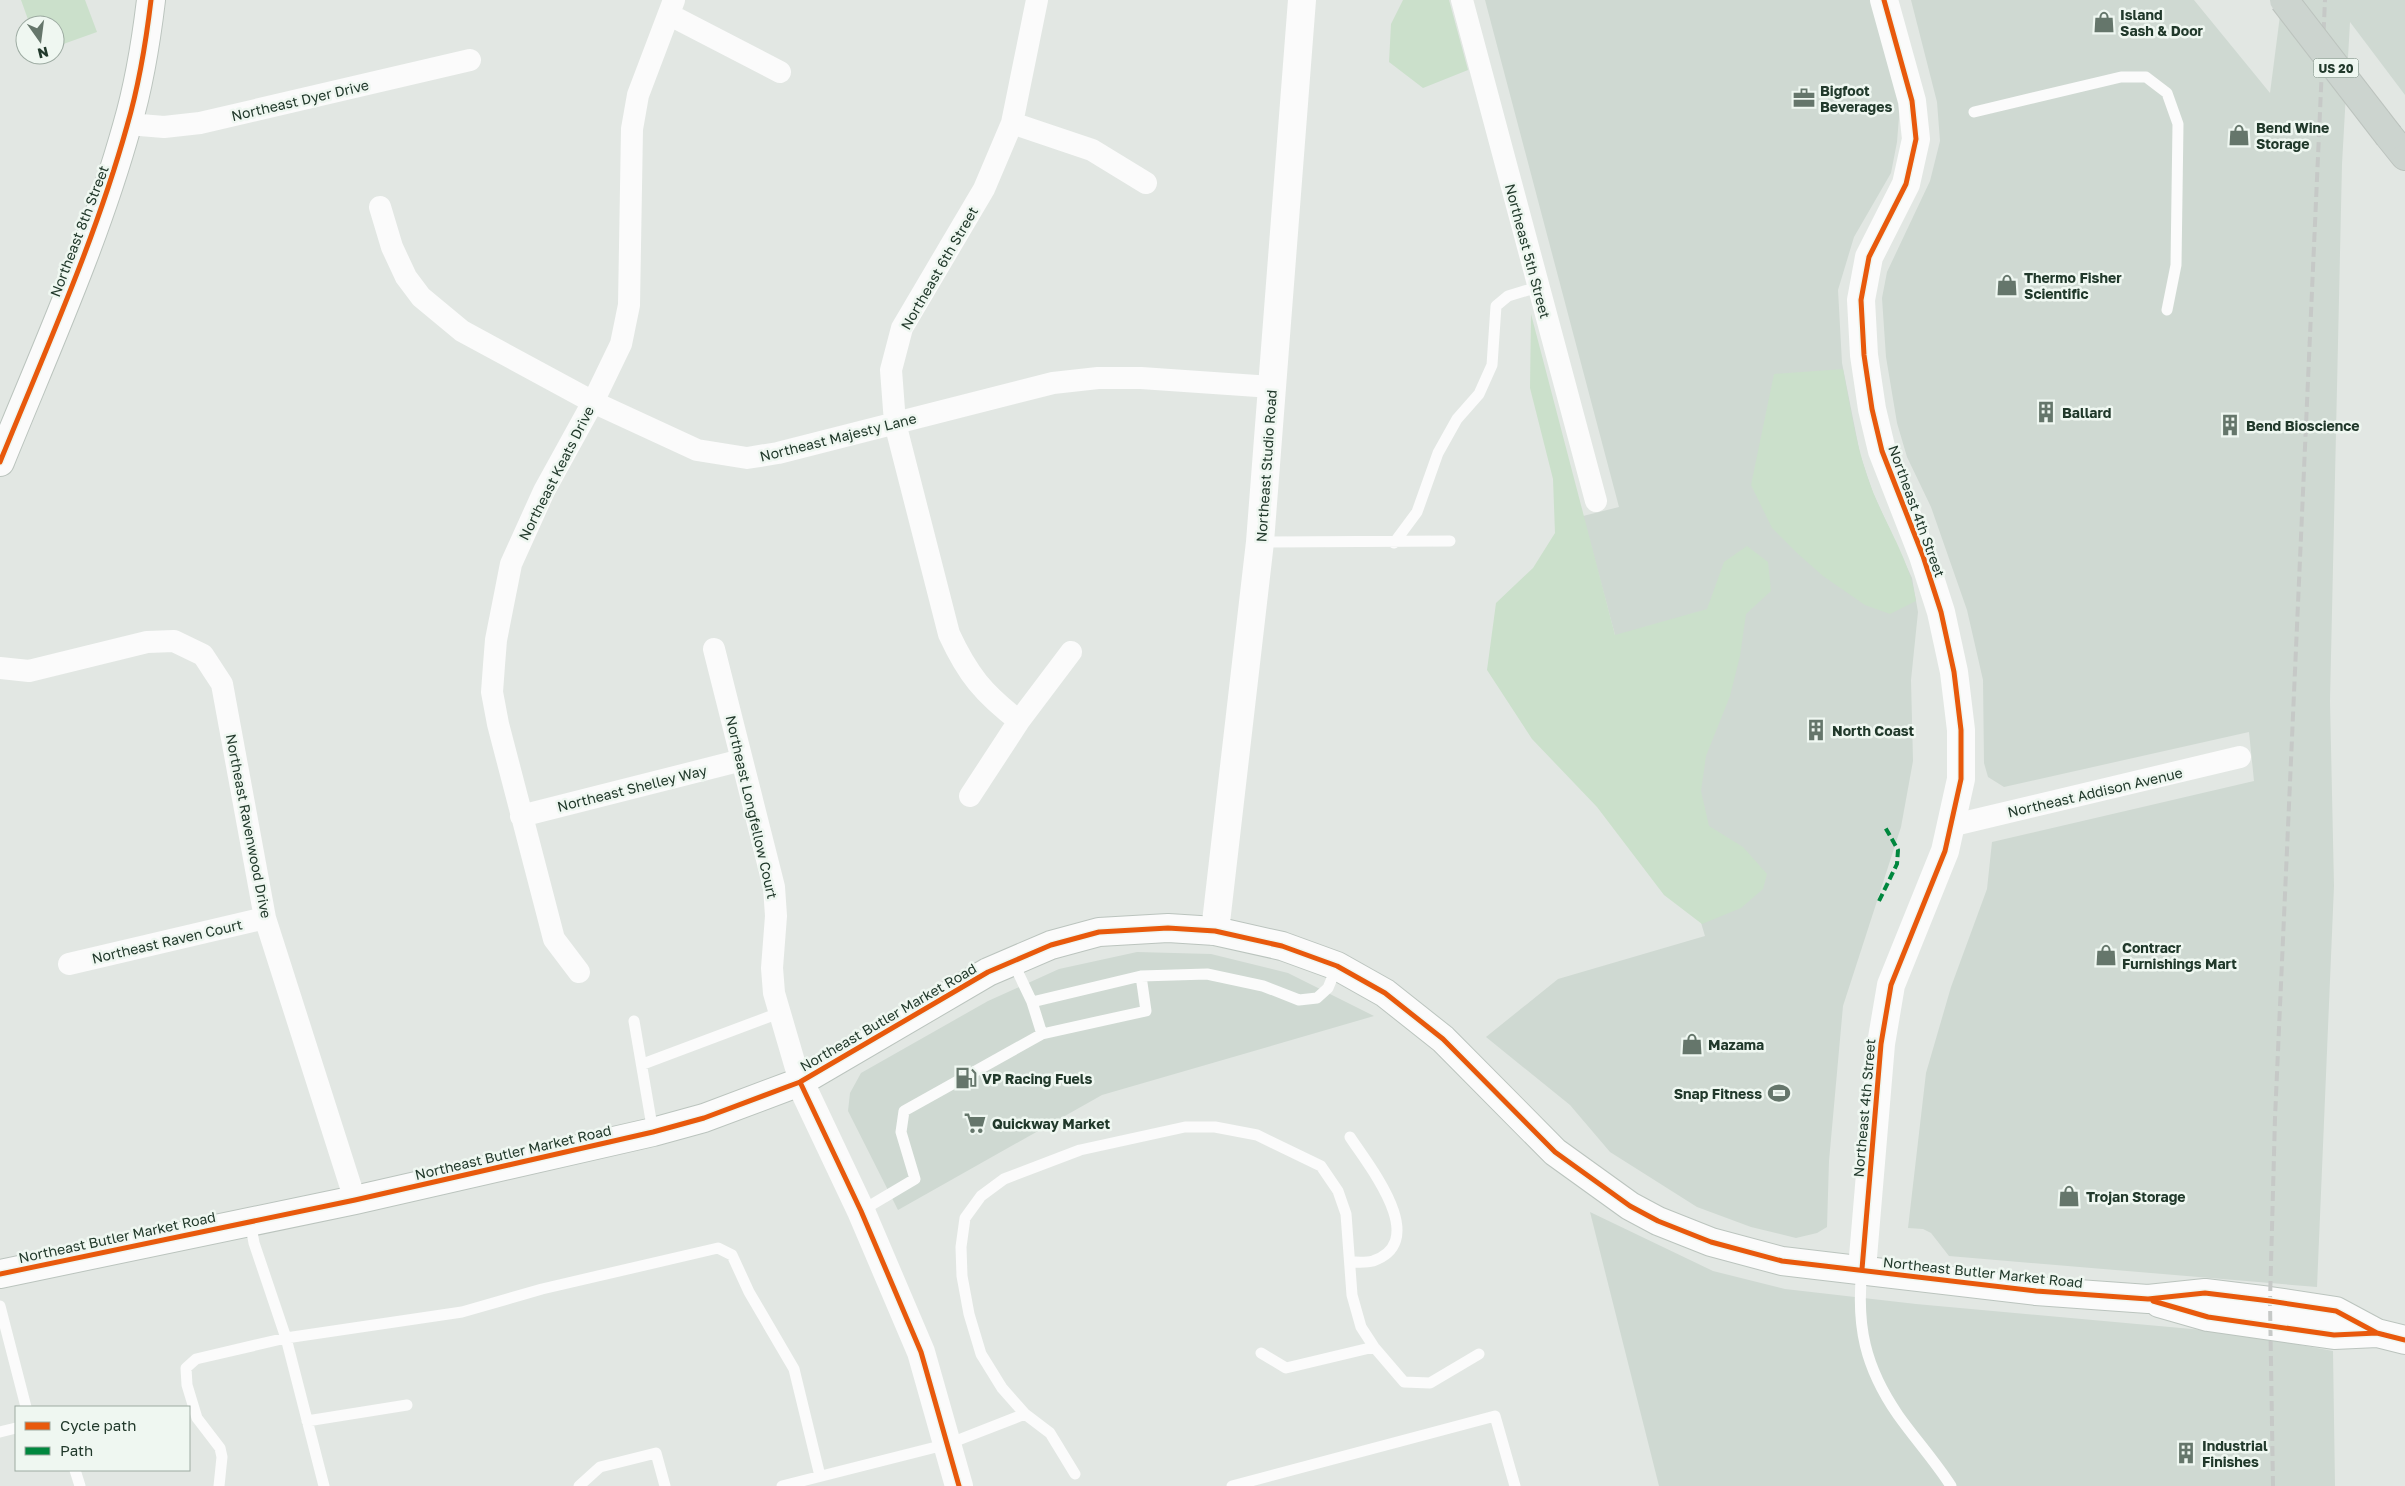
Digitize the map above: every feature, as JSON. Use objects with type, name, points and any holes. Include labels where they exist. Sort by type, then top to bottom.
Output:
[{"type":"main road","name":"Northeast 8th Street","points":[[0,462],[107,192],[128,124],[144,52],[151,0]]},
{"type":"main road","name":"Northeast Studio Road","points":[[1215,931],[1260,542],[1302,0]]},
{"type":"main road","name":"Northeast 4th Street","points":[[1862,1269],[1881,1044],[1889,994],[1945,851],[1961,779],[1961,730],[1954,672],[1941,612],[1923,556],[1882,451],[1872,409],[1864,355],[1861,300],[1869,257],[1906,184],[1916,138],[1912,101],[1884,0]]},
{"type":"main road","name":"US 20","points":[[2284,0],[2397,146]]},
{"type":"main road","name":"Northeast Butler Market Road","points":[[0,1274],[355,1200],[653,1132],[704,1118],[800,1082],[988,972],[1051,945],[1099,932],[1168,928],[1215,931],[1282,946],[1337,966],[1385,992],[1442,1040],[1555,1152],[1630,1206],[1658,1221],[1711,1242],[1782,1260],[2036,1291],[2148,1299],[2208,1317],[2334,1335],[2377,1333],[2405,1340]]},
{"type":"main road","points":[[800,1082],[861,1211],[921,1352],[959,1486]]},
{"type":"street","name":"Northeast 6th Street","points":[[1019,721],[989,697],[962,662],[949,634],[895,423],[892,370],[902,328],[984,189],[1012,122],[1037,0]]},
{"type":"street","name":"Northeast 5th Street","points":[[1462,0],[1596,501]]},
{"type":"street","points":[[672,8],[780,72]]},
{"type":"street","name":"Northeast Keats Drive","points":[[579,972],[554,939],[498,724],[492,692],[496,640],[511,564],[544,491],[593,402],[621,344],[629,305],[632,129],[638,95],[672,8]]},
{"type":"street","name":"Northeast Dyer Drive","points":[[128,124],[164,126],[200,123],[470,60]]},
{"type":"street","points":[[1012,122],[1092,150],[1146,183]]},
{"type":"street","name":"Northeast Majesty Lane","points":[[380,207],[392,247],[406,277],[439,314],[462,331],[593,402],[697,450],[747,458],[778,453],[1053,383],[1098,378],[1141,378],[1272,387]]},
{"type":"street","name":"Northeast Ravenwood Drive","points":[[0,668],[30,671],[147,642],[174,641],[203,655],[222,684],[265,918],[355,1200]]},
{"type":"street","name":"Northeast Longfellow Court","points":[[714,649],[774,887],[776,916],[772,968],[774,992],[800,1082]]},
{"type":"street","points":[[970,796],[1019,721],[1071,652]]},
{"type":"street","name":"Northeast Addison Avenue","points":[[1950,826],[2240,757]]},
{"type":"street","name":"Northeast Shelley Way","points":[[521,816],[742,760]]},
{"type":"street","name":"Northeast Raven Court","points":[[69,964],[265,918]]},
{"type":"lane","points":[[1974,112],[2121,77],[2146,78],[2168,93],[2178,124],[2176,265],[2166,310]]},
{"type":"lane","points":[[1394,543],[1418,512],[1438,453],[1457,419],[1479,394],[1492,365],[1496,306],[1508,296],[1538,287]]},
{"type":"lane","points":[[1260,542],[1394,543],[1450,541]]},
{"type":"lane","points":[[1013,962],[1032,1002],[1042,1034]]},
{"type":"lane","points":[[1032,1002],[1141,976],[1207,974],[1263,986],[1299,1000],[1317,998],[1328,988],[1337,966]]},
{"type":"lane","points":[[861,1211],[916,1179],[901,1132],[904,1111],[1042,1034],[1146,1012],[1141,976]]},
{"type":"lane","points":[[643,1064],[779,1013]]},
{"type":"lane","points":[[634,1021],[643,1064],[653,1132]]},
{"type":"lane","points":[[1075,1474],[1050,1433],[1025,1414],[1002,1388],[981,1354],[969,1314],[962,1276],[961,1247],[965,1218],[981,1196],[1004,1179],[1080,1150],[1186,1126],[1215,1127],[1257,1134],[1321,1166],[1338,1191],[1346,1214],[1352,1295],[1362,1327],[1374,1347],[1404,1382],[1430,1383],[1479,1354]]},
{"type":"lane","points":[[1350,1137],[1394,1208],[1398,1231],[1388,1252],[1372,1261],[1350,1262]]},
{"type":"lane","points":[[250,1221],[254,1243],[286,1338],[324,1486]]},
{"type":"lane","points":[[219,1486],[222,1457],[220,1448],[197,1418],[187,1385],[186,1368],[196,1359],[286,1338],[462,1312],[542,1289],[718,1248],[732,1255],[749,1292],[794,1369],[820,1476]]},
{"type":"lane","points":[[1862,1269],[1860,1322],[1871,1367],[1897,1414],[1951,1486]]},
{"type":"lane","points":[[0,1306],[26,1406]]},
{"type":"lane","points":[[1261,1353],[1286,1368],[1374,1347]]},
{"type":"lane","points":[[306,1421],[407,1405]]},
{"type":"lane","points":[[782,1486],[948,1444],[1025,1414]]},
{"type":"lane","points":[[1232,1486],[1495,1416],[1515,1486]]},
{"type":"lane","points":[[0,1432],[15,1428]]},
{"type":"lane","points":[[579,1486],[600,1467],[656,1453],[665,1486]]},
{"type":"lane","points":[[75,1471],[80,1486]]},
{"type":"shaded area","points":[[1485,0],[1871,0],[1900,105],[1897,142],[1891,173],[1854,237],[1838,290],[1842,363],[1860,454],[1873,493],[1912,578],[1918,612],[1911,680],[1913,761],[1901,827],[1843,1006],[1829,1161],[1827,1227],[1817,1233],[1796,1238],[1751,1227],[1697,1207],[1610,1152],[1570,1105],[1486,1037],[1558,979],[1705,936],[1615,635],[1583,516],[1619,507]]},
{"type":"shaded area","points":[[1911,0],[2194,0],[2270,93],[2282,0],[2405,0],[2405,95],[2350,22],[2342,164],[2330,701],[2334,886],[2317,1287],[1949,1256],[1931,1233],[1923,1229],[1908,1228],[1926,1073],[1951,987],[1987,889],[1992,842],[2254,781],[2249,732],[2004,787],[1988,777],[1984,763],[1983,680],[1967,610],[1931,507],[1907,457],[1897,423],[1886,357],[1882,298],[1887,272],[1930,181],[1940,141],[1937,102]]},
{"type":"shaded area","points":[[1137,952],[1211,954],[1288,973],[1374,1016],[1102,1095],[898,1210],[848,1111],[850,1093],[861,1073],[988,1001],[1059,969]]},
{"type":"shaded area","points":[[1590,1212],[1713,1271],[1785,1289],[1916,1304],[2236,1333],[2333,1351],[2335,1486],[1659,1486]]},
{"type":"green space","points":[[21,0],[85,0],[97,32],[65,43],[65,15],[26,15]]},
{"type":"green space","points":[[1403,0],[1449,0],[1468,70],[1423,88],[1389,62],[1391,24]]},
{"type":"green space","points":[[1531,314],[1615,635],[1707,609],[1724,562],[1747,546],[1768,562],[1771,591],[1746,614],[1740,656],[1730,696],[1706,756],[1701,791],[1709,826],[1743,847],[1767,874],[1763,889],[1741,908],[1702,924],[1664,895],[1597,807],[1532,739],[1487,670],[1496,603],[1533,568],[1555,533],[1553,479],[1530,388]]},
{"type":"green space","points":[[1843,369],[1855,431],[1867,477],[1904,559],[1916,601],[1890,614],[1865,605],[1823,576],[1797,553],[1772,528],[1751,485],[1774,374]]},
{"type":"railway","points":[[2273,1486],[2270,1301],[2275,1118],[2325,0]]},
{"type":"marked path","points":[[1879,901],[1897,864],[1898,850],[1885,827]]},
{"type":"cycle path","points":[[0,462],[85,254],[114,169],[139,79],[151,0]]},
{"type":"cycle path","points":[[1862,1269],[1881,1044],[1891,985],[1945,851],[1961,779],[1961,730],[1954,672],[1941,612],[1923,556],[1882,451],[1872,409],[1864,355],[1861,300],[1869,257],[1906,184],[1916,139],[1912,101],[1884,0]]},
{"type":"cycle path","points":[[0,1274],[355,1200],[653,1132],[704,1118],[800,1082],[988,972],[1051,945],[1099,932],[1168,928],[1215,931],[1282,946],[1337,966],[1385,993],[1443,1039],[1555,1152],[1630,1206],[1658,1221],[1711,1242],[1782,1261],[2036,1291],[2148,1299],[2205,1293],[2270,1301],[2336,1311],[2377,1333],[2405,1340]]},
{"type":"cycle path","points":[[800,1082],[861,1211],[921,1352],[959,1486]]},
{"type":"cycle path","points":[[2153,1301],[2208,1317],[2334,1335],[2377,1333]]},
{"type":"place","name":"Island Sash & Door","points":[[2104,22]]},
{"type":"place","name":"Bigfoot Beverages","points":[[1804,98]]},
{"type":"place","name":"Bend Wine Storage","points":[[2239,135]]},
{"type":"place","name":"Thermo Fisher Scientific","points":[[2007,285]]},
{"type":"place","name":"Ballard","points":[[2046,412]]},
{"type":"place","name":"Bend Bioscience","points":[[2230,425]]},
{"type":"place","name":"North Coast","points":[[1816,730]]},
{"type":"place","name":"Contracr Furnishings Mart","points":[[2106,955]]},
{"type":"place","name":"Mazama","points":[[1692,1044]]},
{"type":"place","name":"VP Racing Fuels","points":[[966,1078]]},
{"type":"place","name":"Snap Fitness","points":[[1779,1093]]},
{"type":"place","name":"Quickway Market","points":[[975,1123]]},
{"type":"place","name":"Trojan Storage","points":[[2069,1196]]},
{"type":"place","name":"Industrial Finishes","points":[[2186,1453]]}]
